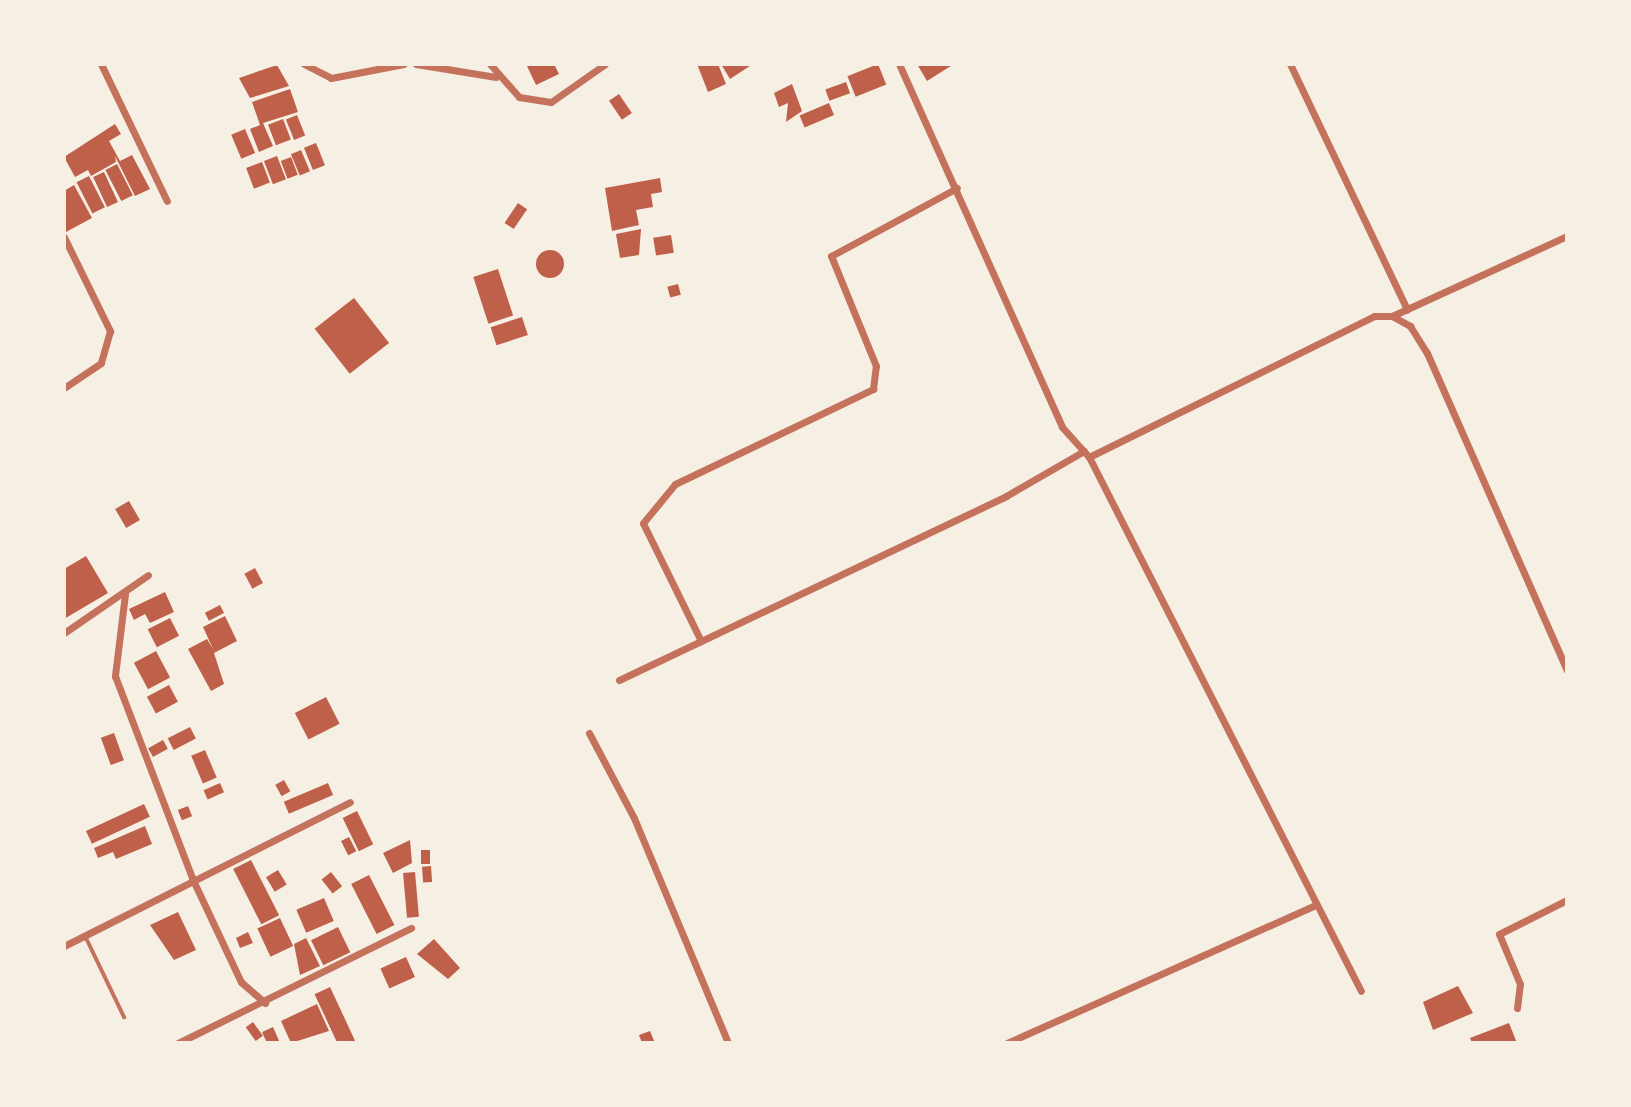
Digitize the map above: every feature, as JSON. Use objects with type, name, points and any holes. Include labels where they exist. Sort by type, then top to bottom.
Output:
[{"type":"street","points":[[101,64],[167,201]]},
{"type":"street","points":[[304,64],[331,78],[404,64]]},
{"type":"street","points":[[416,64],[496,77]]},
{"type":"street","points":[[490,64],[496,77],[526,100],[551,102],[605,64]]},
{"type":"street","points":[[899,64],[1062,427],[1086,454],[1361,991]]},
{"type":"street","points":[[1290,64],[1407,309]]},
{"type":"street","points":[[701,641],[643,523],[675,484],[873,389],[876,366],[831,256],[957,188]]},
{"type":"street","points":[[619,680],[1374,316],[1392,316],[1567,236]]},
{"type":"street","points":[[64,237],[110,331],[101,363],[64,388]]},
{"type":"street","points":[[1392,316],[1410,326],[1427,353],[1567,671]]},
{"type":"street","points":[[64,633],[125,594],[148,575]]},
{"type":"street","points":[[125,594],[115,676],[192,878],[241,982],[265,1003]]},
{"type":"street","points":[[589,733],[634,818],[728,1043]]},
{"type":"street","points":[[64,946],[86,938],[192,878],[350,802]]},
{"type":"street","points":[[1517,1008],[1520,984],[1499,934],[1567,900]]},
{"type":"street","points":[[1007,1043],[1315,905]]},
{"type":"street","points":[[178,1043],[265,1003],[411,928]]},
{"type":"lane","points":[[86,938],[124,1017]]},
{"type":"building","points":[[526,64],[554,64],[559,74],[536,85]]},
{"type":"building","points":[[697,64],[718,64],[726,84],[708,92]]},
{"type":"building","points":[[721,64],[753,64],[730,79]]},
{"type":"building","points":[[878,64],[886,84],[856,97],[847,76]]},
{"type":"building","points":[[917,64],[954,64],[927,81]]},
{"type":"building","points":[[277,65],[289,86],[250,98],[239,78]]},
{"type":"building","points":[[846,82],[850,93],[829,101],[825,90]]},
{"type":"building","points":[[792,84],[802,111],[786,122],[788,103],[779,107],[774,93]]},
{"type":"building","points":[[290,89],[298,112],[263,123],[273,146],[259,152],[250,129],[260,125],[252,102]]},
{"type":"building","points":[[619,94],[632,113],[622,120],[609,101]]},
{"type":"building","points":[[829,103],[834,115],[805,127],[800,116]]},
{"type":"building","points":[[297,115],[305,135],[294,140],[286,119]]},
{"type":"building","points":[[283,119],[291,140],[276,145],[268,125]]},
{"type":"building","points":[[115,124],[121,134],[109,141],[120,161],[132,155],[150,189],[135,196],[115,156],[116,162],[91,176],[88,170],[75,177],[64,157]]},
{"type":"building","points":[[245,129],[255,153],[241,159],[231,135]]},
{"type":"building","points":[[316,143],[325,165],[313,170],[304,148]]},
{"type":"building","points":[[301,150],[310,171],[300,175],[291,154]]},
{"type":"building","points":[[277,156],[286,179],[273,184],[264,161]]},
{"type":"building","points":[[291,157],[298,175],[288,179],[281,161]]},
{"type":"building","points":[[262,162],[270,183],[254,189],[246,168]]},
{"type":"building","points":[[117,164],[133,195],[121,201],[105,170]]},
{"type":"building","points":[[104,172],[118,202],[107,207],[93,177]]},
{"type":"building","points":[[89,176],[105,207],[92,214],[77,182]]},
{"type":"building","points":[[660,178],[662,192],[651,194],[653,207],[636,210],[639,225],[612,231],[605,188]]},
{"type":"building","points":[[74,185],[92,218],[66,232],[64,191]]},
{"type":"building","points":[[518,203],[527,209],[514,229],[505,223]]},
{"type":"building","points":[[641,229],[639,255],[620,258],[616,234]]},
{"type":"building","points":[[671,235],[674,253],[656,256],[653,238]]},
{"type":"building","points":[[550,250],[560,254],[564,264],[560,274],[550,278],[540,274],[536,264],[540,254]]},
{"type":"building","points":[[498,269],[513,316],[488,324],[473,277]]},
{"type":"building","points":[[678,284],[681,295],[670,297],[667,287]]},
{"type":"building","points":[[354,298],[389,343],[350,374],[315,329]]},
{"type":"building","points":[[522,317],[528,335],[496,345],[491,327]]},
{"type":"building","points":[[129,501],[140,520],[126,528],[115,509]]},
{"type":"building","points":[[86,556],[108,593],[64,619],[64,569]]},
{"type":"building","points":[[255,568],[263,583],[252,589],[244,574]]},
{"type":"building","points":[[165,592],[174,612],[150,623],[145,614],[134,620],[129,609]]},
{"type":"building","points":[[220,605],[224,613],[209,621],[205,613]]},
{"type":"building","points":[[225,616],[237,641],[214,653],[224,684],[211,691],[188,649],[207,639],[213,649],[203,627]]},
{"type":"building","points":[[170,618],[179,636],[157,647],[148,629]]},
{"type":"building","points":[[156,651],[170,677],[148,689],[134,663]]},
{"type":"building","points":[[169,685],[178,702],[156,714],[147,697]]},
{"type":"building","points":[[326,697],[340,724],[308,740],[295,713]]},
{"type":"building","points":[[190,727],[196,739],[174,750],[168,738]]},
{"type":"building","points":[[114,733],[124,760],[111,765],[101,738]]},
{"type":"building","points":[[163,740],[168,749],[153,757],[148,748]]},
{"type":"building","points":[[205,750],[217,778],[203,783],[191,756]]},
{"type":"building","points":[[284,780],[290,791],[282,796],[275,785]]},
{"type":"building","points":[[220,783],[224,792],[208,799],[204,790]]},
{"type":"building","points":[[328,783],[333,795],[289,814],[284,802]]},
{"type":"building","points":[[144,804],[150,817],[92,844],[86,831]]},
{"type":"building","points":[[188,806],[192,816],[182,820],[178,810]]},
{"type":"building","points":[[357,811],[373,844],[359,851],[343,818]]},
{"type":"building","points":[[145,826],[152,844],[116,859],[113,852],[98,858],[94,848]]},
{"type":"building","points":[[349,837],[356,851],[348,855],[341,841]]},
{"type":"building","points":[[410,840],[412,863],[393,873],[383,853]]},
{"type":"building","points":[[421,850],[430,850],[430,864],[421,864]]},
{"type":"building","points":[[251,860],[279,915],[261,924],[233,869]]},
{"type":"building","points":[[431,866],[432,882],[423,883],[422,867]]},
{"type":"building","points":[[278,870],[287,885],[275,892],[266,877]]},
{"type":"building","points":[[331,872],[342,886],[333,894],[322,879]]},
{"type":"building","points":[[415,872],[419,917],[407,918],[403,873]]},
{"type":"building","points":[[369,875],[394,925],[377,934],[351,884]]},
{"type":"building","points":[[324,898],[334,921],[306,933],[296,910]]},
{"type":"building","points":[[178,912],[196,950],[174,960],[150,925]]},
{"type":"building","points":[[280,918],[293,946],[270,957],[257,929]]},
{"type":"building","points":[[338,927],[350,952],[323,965],[311,940]]},
{"type":"building","points":[[248,932],[253,943],[240,948],[236,938]]},
{"type":"building","points":[[306,938],[320,966],[300,975],[294,944]]},
{"type":"building","points":[[434,939],[460,968],[448,979],[417,954]]},
{"type":"building","points":[[406,957],[415,977],[389,988],[380,968]]},
{"type":"building","points":[[1458,986],[1473,1013],[1433,1030],[1423,1002]]},
{"type":"building","points":[[330,987],[356,1043],[337,1043],[315,994]]},
{"type":"building","points":[[317,1004],[329,1031],[291,1043],[281,1021]]},
{"type":"building","points":[[253,1022],[263,1036],[256,1041],[246,1027]]},
{"type":"building","points":[[1509,1023],[1517,1043],[1472,1043],[1470,1038]]},
{"type":"building","points":[[273,1027],[280,1043],[267,1043],[262,1032]]},
{"type":"building","points":[[650,1031],[655,1043],[642,1043],[639,1035]]}]
